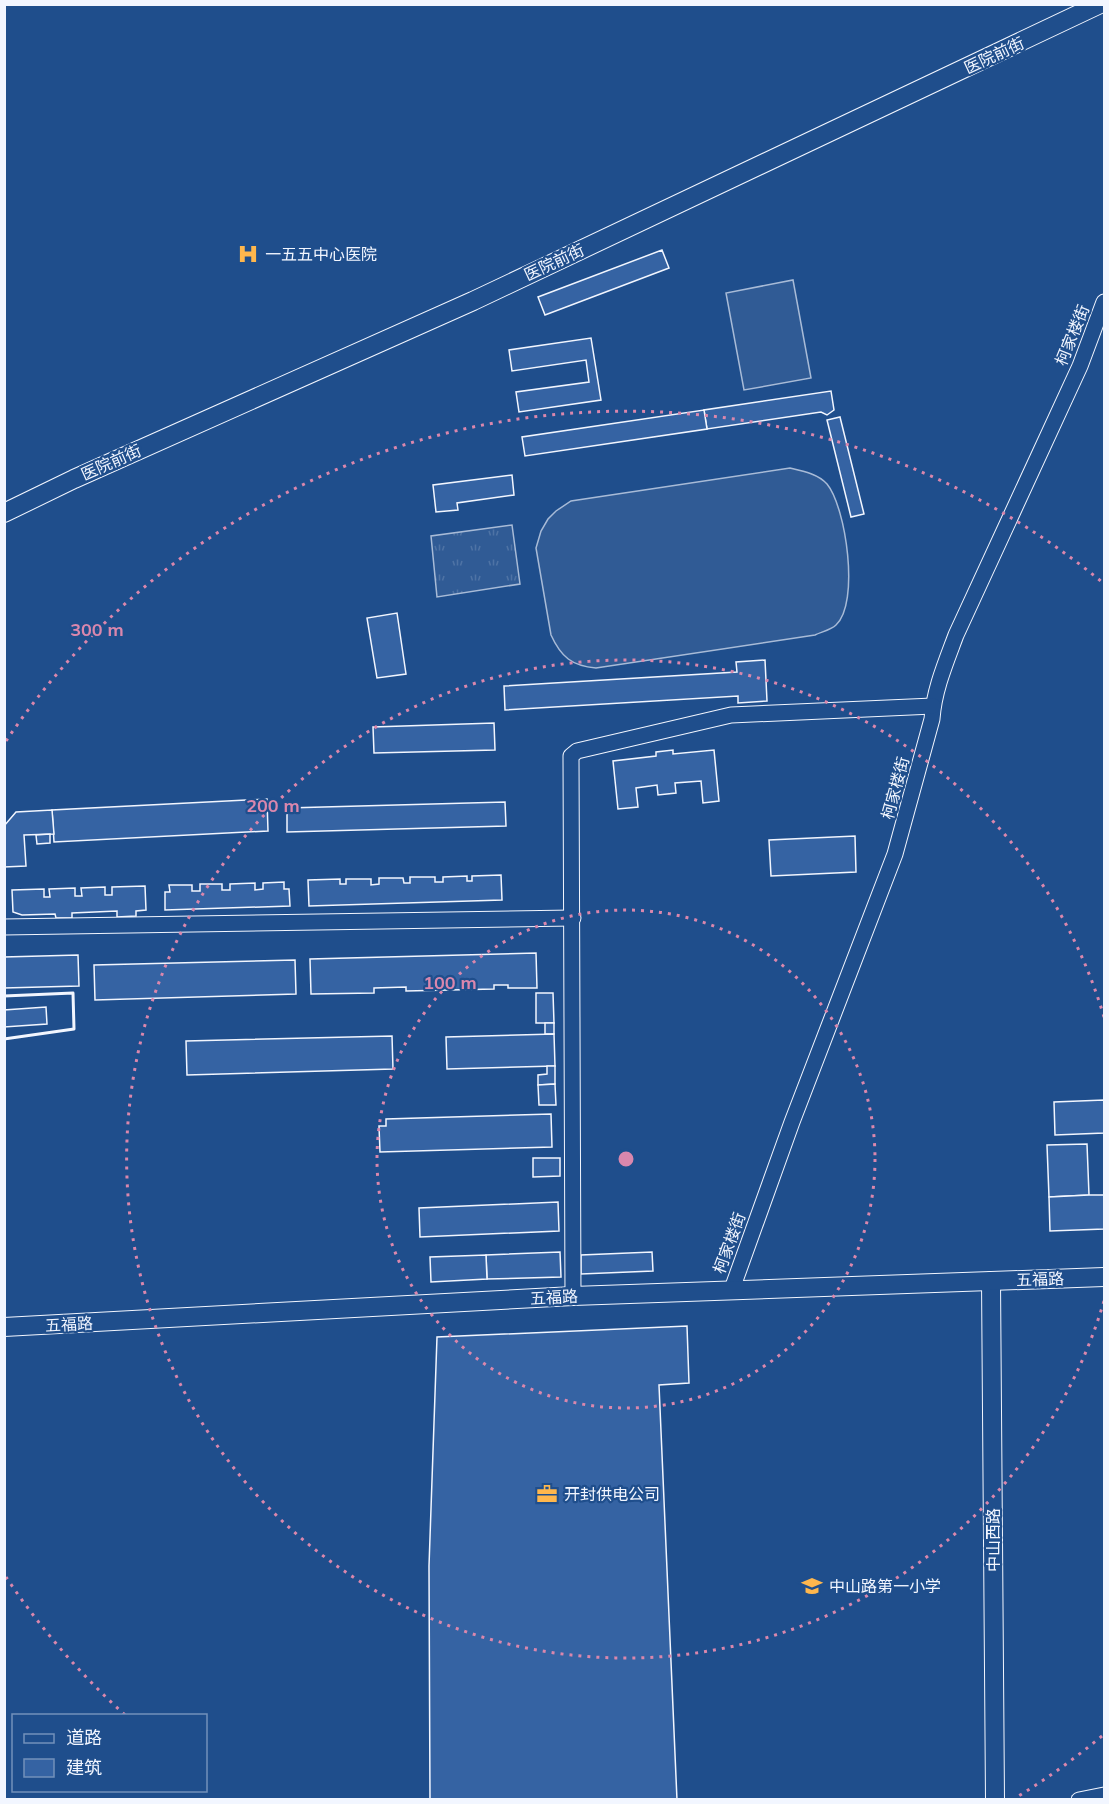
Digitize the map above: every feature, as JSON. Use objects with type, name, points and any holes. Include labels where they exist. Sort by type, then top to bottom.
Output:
[{"type":"street","name":"医院前街","points":[[4,513],[74,479],[473,301],[1100,4]]},
{"type":"street","name":"柯家楼街","points":[[732,1289],[792,1122],[895,854],[932,719],[941,675],[956,635],[1080,366],[1104,302]]},
{"type":"street","points":[[573,1296],[571,756],[577,751],[731,715],[933,706]]},
{"type":"street","points":[[4,927],[573,918]]},
{"type":"street","name":"五福路","points":[[4,1327],[573,1296],[1104,1277]]},
{"type":"street","name":"中山西路","points":[[991,1281],[995,1800]]},
{"type":"street","points":[[1079,1800],[1104,1795]]},
{"type":"green space","points":[[793,280],[811,378],[744,390],[726,293]]},
{"type":"green space","points":[[790,468],[810,473],[827,484],[840,513],[845,533],[849,577],[843,614],[834,627],[815,635],[596,668],[580,665],[563,655],[551,635],[536,548],[541,531],[556,511],[571,501]]},
{"type":"green space","points":[[512,525],[520,584],[437,597],[431,536]]},
{"type":"building","points":[[662,250],[669,268],[545,315],[538,297]]},
{"type":"building","points":[[591,338],[601,400],[519,412],[516,392],[589,382],[586,360],[512,371],[509,350]]},
{"type":"building","points":[[831,391],[834,410],[827,415],[821,412],[707,429],[704,410]]},
{"type":"building","points":[[704,410],[707,429],[525,456],[522,437]]},
{"type":"building","points":[[840,417],[864,514],[851,517],[827,420]]},
{"type":"building","points":[[512,475],[514,495],[457,503],[458,510],[436,512],[433,485]]},
{"type":"building","points":[[397,613],[406,674],[377,678],[367,618]]},
{"type":"building","points":[[765,660],[767,701],[738,703],[738,696],[505,710],[504,686],[737,672],[736,662]]},
{"type":"building","points":[[494,723],[495,750],[374,753],[373,727]]},
{"type":"building","points":[[673,750],[673,754],[714,750],[719,801],[703,803],[701,781],[675,783],[676,793],[658,795],[657,785],[636,788],[638,807],[618,809],[613,761],[656,756],[656,752]]},
{"type":"building","points":[[267,799],[268,831],[54,842],[52,810]]},
{"type":"building","points":[[505,802],[506,826],[287,832],[287,808]]},
{"type":"building","points":[[52,810],[54,834],[24,835],[26,866],[4,867],[4,826],[16,812]]},
{"type":"building","points":[[50,834],[50,843],[37,844],[36,835]]},
{"type":"building","points":[[855,836],[856,872],[771,876],[769,840]]},
{"type":"building","points":[[501,875],[502,900],[309,906],[308,880],[340,879],[340,884],[346,884],[346,879],[371,879],[371,885],[379,884],[379,878],[403,878],[404,883],[410,883],[410,877],[435,877],[435,882],[443,882],[443,877],[467,876],[467,881],[472,881],[472,876]]},
{"type":"building","points":[[284,882],[284,889],[289,889],[290,906],[165,910],[165,892],[170,892],[169,885],[192,885],[192,891],[200,891],[200,884],[222,884],[222,890],[230,890],[230,884],[255,883],[255,890],[263,889],[263,883]]},
{"type":"building","points":[[145,886],[146,910],[136,911],[136,916],[117,917],[117,911],[72,913],[72,918],[56,918],[55,914],[22,915],[13,912],[12,890],[44,889],[44,897],[50,897],[49,889],[75,888],[75,896],[82,896],[81,888],[105,887],[105,895],[112,895],[112,887]]},
{"type":"building","points":[[536,953],[537,988],[508,988],[508,985],[494,985],[494,989],[406,991],[406,987],[374,988],[374,993],[311,994],[310,959]]},
{"type":"building","points":[[78,955],[79,986],[4,988],[4,957]]},
{"type":"building","points":[[295,960],[296,994],[95,1000],[94,965]]},
{"type":"building","points":[[536,993],[553,993],[554,1023],[536,1023]]},
{"type":"building","points":[[46,1007],[47,1024],[4,1027],[4,1010]]},
{"type":"building","points":[[545,1023],[554,1023],[554,1034],[545,1034]]},
{"type":"building","points":[[554,1034],[555,1066],[447,1069],[446,1037]]},
{"type":"building","points":[[392,1036],[393,1069],[187,1075],[186,1041]]},
{"type":"building","points":[[547,1066],[555,1066],[555,1084],[538,1085],[538,1075],[547,1074]]},
{"type":"building","points":[[555,1084],[556,1105],[539,1105],[538,1085]]},
{"type":"building","points":[[1104,1100],[1104,1133],[1055,1135],[1054,1102]]},
{"type":"building","points":[[551,1114],[552,1147],[380,1152],[379,1126],[386,1126],[386,1119]]},
{"type":"building","points":[[1087,1144],[1089,1195],[1049,1197],[1047,1145]]},
{"type":"building","points":[[533,1158],[560,1158],[560,1176],[533,1177]]},
{"type":"building","points":[[1104,1195],[1104,1229],[1050,1231],[1049,1197]]},
{"type":"building","points":[[558,1202],[559,1231],[420,1237],[419,1208]]},
{"type":"building","points":[[560,1252],[561,1277],[487,1279],[486,1255]]},
{"type":"building","points":[[652,1252],[653,1271],[581,1274],[581,1255]]},
{"type":"building","points":[[486,1255],[487,1279],[431,1282],[430,1257]]},
{"type":"building","name":"开封供电公司","points":[[687,1326],[689,1383],[659,1385],[677,1800],[430,1800],[429,1566],[437,1337]]},
{"type":"wall","points":[[4,996],[73,993],[74,1029],[4,1039]]},
{"type":"place","name":"一五五中心医院","points":[[248,254]]},
{"type":"place","name":"开封供电公司","points":[[547,1494]]},
{"type":"place","name":"中山路第一小学","points":[[812,1586]]}]
